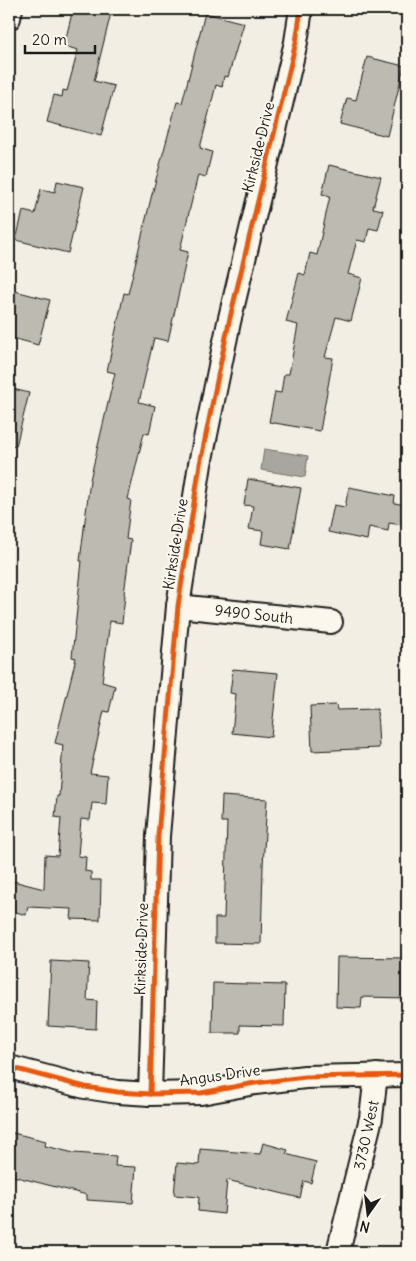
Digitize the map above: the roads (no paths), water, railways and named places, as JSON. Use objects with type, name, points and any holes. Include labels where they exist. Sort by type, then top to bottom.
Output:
[{"type":"street","points":[[9,18],[11,9]]},
{"type":"street","name":"Kirkside Drive","points":[[150,1094],[158,836],[178,606],[200,464],[227,332],[296,42],[301,9]]},
{"type":"street","name":"9490 South","points":[[178,606],[331,622]]},
{"type":"street","name":"Angus Drive","points":[[9,1067],[85,1087],[150,1094],[201,1093],[255,1082],[305,1076],[407,1075]]},
{"type":"street","name":"3730 West","points":[[338,1252],[371,1118],[376,1075]]}]
